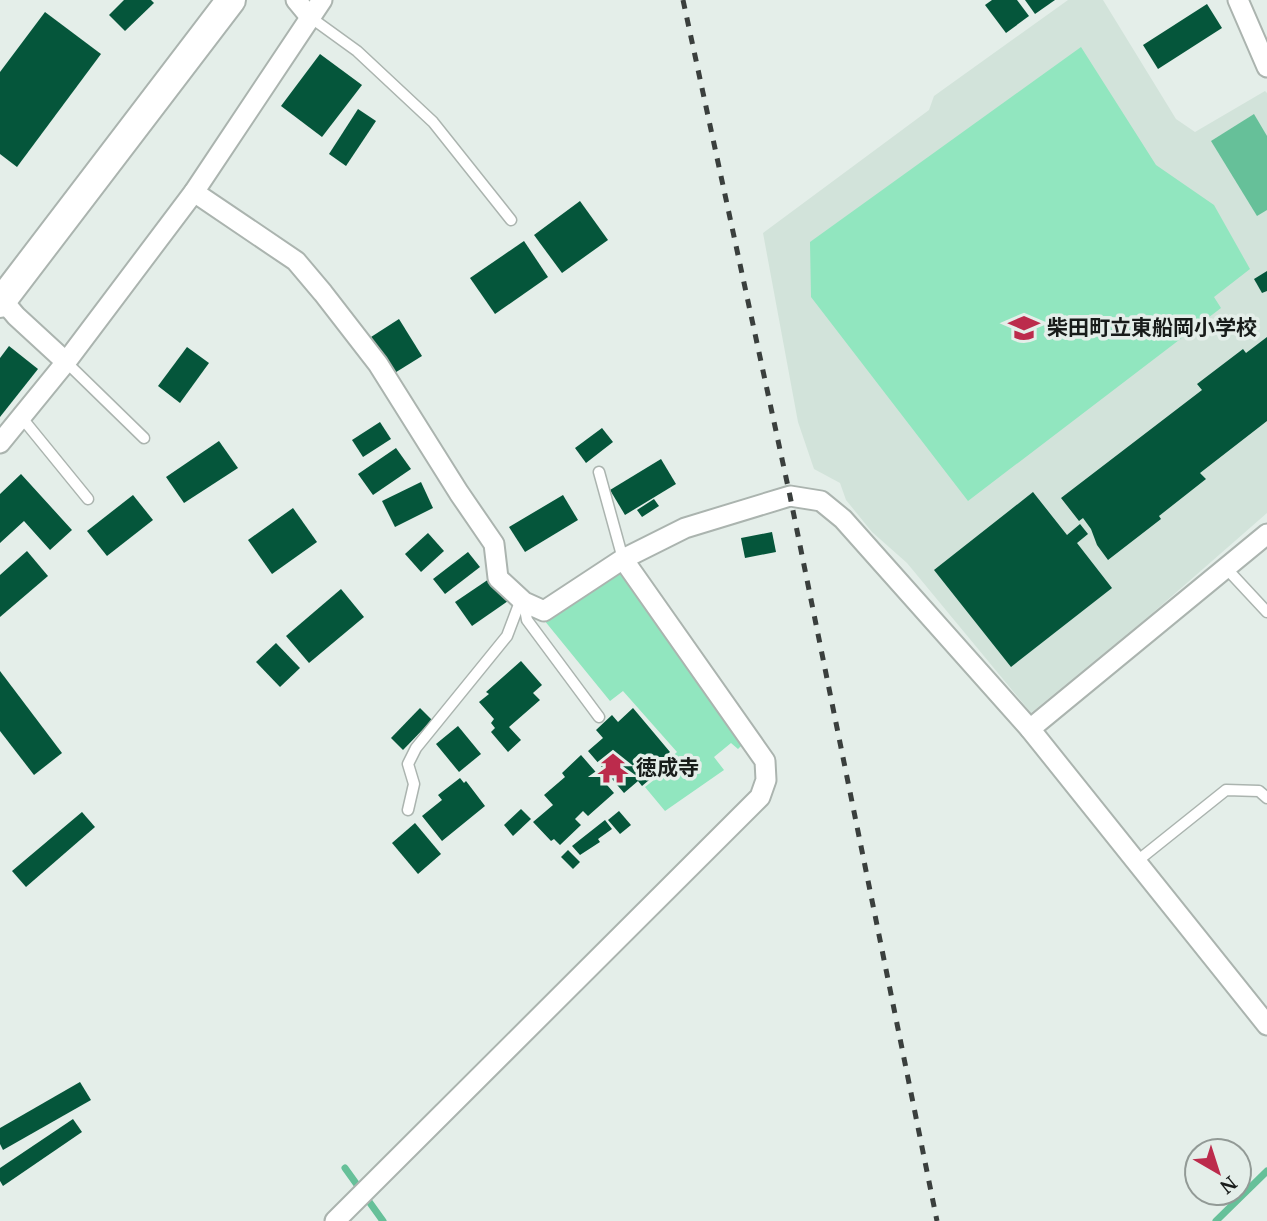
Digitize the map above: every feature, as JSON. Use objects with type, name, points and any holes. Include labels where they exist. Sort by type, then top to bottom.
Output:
[{"type":"street","points":[[66,362],[1,300],[231,0]]},
{"type":"street","points":[[296,0],[310,17]]},
{"type":"street","points":[[0,443],[66,362],[194,192],[322,0]]},
{"type":"street","points":[[1238,0],[1267,67]]},
{"type":"street","points":[[194,192],[296,261],[323,293],[378,364],[494,544],[498,578],[522,601],[544,611],[623,559],[685,527],[790,496],[821,501],[843,519],[1030,729],[1267,1025]]},
{"type":"street","points":[[1030,729],[1267,534]]},
{"type":"street","points":[[335,1221],[760,797],[766,780],[765,761],[623,559]]},
{"type":"lane","points":[[310,17],[357,51],[433,122],[511,220]]},
{"type":"lane","points":[[66,362],[144,438]]},
{"type":"lane","points":[[22,418],[88,499]]},
{"type":"lane","points":[[599,472],[623,559]]},
{"type":"lane","points":[[1227,568],[1267,612]]},
{"type":"lane","points":[[522,601],[527,620],[599,717]]},
{"type":"lane","points":[[408,810],[414,784],[408,764],[412,756],[507,636],[522,601]]},
{"type":"lane","points":[[1136,862],[1226,790],[1259,791],[1267,798]]},
{"type":"shaded area","name":"柴田町立東船岡小学校","points":[[1068,0],[1103,0],[1176,119],[1195,132],[1265,91],[1267,93],[1267,513],[1148,617],[1031,713],[907,563],[872,532],[846,500],[840,483],[814,469],[798,422],[763,233],[929,110],[934,96]]},
{"type":"shaded area","points":[[1081,47],[1156,165],[1214,205],[1250,269],[1214,297],[1221,308],[968,501],[811,297],[810,242]]},
{"type":"shaded area","points":[[1254,114],[1267,136],[1267,210],[1257,216],[1211,141]]},
{"type":"shaded area","points":[[624,571],[744,743],[738,749],[731,743],[714,757],[724,770],[665,811],[645,787],[668,769],[665,763],[677,752],[623,691],[610,701],[544,620]]},
{"type":"building","points":[[124,0],[151,0],[154,3],[125,31],[109,15]]},
{"type":"building","points":[[992,0],[1017,0],[1029,16],[1006,33],[985,5]]},
{"type":"building","points":[[1025,0],[1055,0],[1035,14]]},
{"type":"building","points":[[1207,4],[1222,28],[1158,69],[1143,45]]},
{"type":"building","points":[[45,12],[101,54],[17,167],[0,154],[0,72]]},
{"type":"building","points":[[320,54],[362,85],[322,137],[281,106]]},
{"type":"building","points":[[358,109],[376,121],[346,166],[329,154]]},
{"type":"building","points":[[580,201],[608,240],[562,273],[534,235]]},
{"type":"building","points":[[524,241],[548,277],[495,314],[470,278]]},
{"type":"building","points":[[1267,271],[1267,291],[1262,293],[1254,279]]},
{"type":"building","points":[[399,319],[422,356],[393,374],[371,337]]},
{"type":"building","points":[[1267,337],[1267,421],[1200,473],[1206,479],[1159,516],[1161,519],[1108,560],[1083,518],[1079,521],[1061,498],[1202,390],[1197,384],[1243,349],[1246,353]]},
{"type":"building","points":[[9,346],[38,369],[0,417],[0,358]]},
{"type":"building","points":[[187,347],[209,363],[180,403],[158,386]]},
{"type":"building","points":[[380,422],[391,439],[363,457],[352,440]]},
{"type":"building","points":[[602,428],[613,442],[586,463],[575,448]]},
{"type":"building","points":[[219,441],[238,468],[184,503],[166,477]]},
{"type":"building","points":[[396,448],[411,469],[373,495],[358,474]]},
{"type":"building","points":[[661,459],[676,484],[625,515],[610,490]]},
{"type":"building","points":[[21,474],[72,530],[50,550],[24,521],[0,543],[0,494]]},
{"type":"building","points":[[421,482],[433,508],[395,527],[382,501]]},
{"type":"building","points":[[1033,492],[1067,535],[1080,524],[1088,534],[1077,543],[1112,588],[1011,667],[934,570]]},
{"type":"building","points":[[133,495],[153,520],[107,556],[87,531]]},
{"type":"building","points":[[563,495],[578,520],[525,552],[509,527]]},
{"type":"building","points":[[654,499],[659,506],[642,517],[637,510]]},
{"type":"building","points":[[293,508],[317,542],[272,574],[248,540]]},
{"type":"building","points":[[772,532],[776,552],[745,558],[741,538]]},
{"type":"building","points":[[428,533],[444,551],[421,572],[405,554]]},
{"type":"building","points":[[27,551],[48,576],[0,617],[0,575]]},
{"type":"building","points":[[468,552],[480,567],[445,594],[433,579]]},
{"type":"building","points":[[492,577],[508,601],[472,626],[455,602]]},
{"type":"building","points":[[341,589],[364,617],[309,663],[286,636]]},
{"type":"building","points":[[276,643],[300,668],[280,687],[256,662]]},
{"type":"building","points":[[521,661],[542,685],[533,693],[540,700],[509,727],[521,740],[508,752],[491,732],[495,728],[491,723],[494,719],[479,702],[489,694],[486,692]]},
{"type":"building","points":[[0,671],[62,753],[34,775],[0,731]]},
{"type":"building","points":[[420,708],[432,720],[403,750],[391,738]]},
{"type":"building","points":[[633,708],[670,752],[657,763],[662,769],[642,786],[638,781],[624,793],[588,751],[603,738],[596,730],[612,715],[618,722]]},
{"type":"building","points":[[458,726],[481,754],[459,772],[436,744]]},
{"type":"building","points":[[581,755],[614,793],[588,816],[583,811],[575,819],[581,825],[560,845],[554,839],[551,841],[533,822],[553,805],[544,795],[565,777],[562,773]]},
{"type":"building","points":[[460,778],[464,783],[466,781],[485,806],[442,841],[422,816],[442,800],[438,795]]},
{"type":"building","points":[[521,809],[531,819],[513,836],[504,825]]},
{"type":"building","points":[[619,811],[631,825],[620,834],[608,820]]},
{"type":"building","points":[[82,812],[95,827],[26,887],[12,871]]},
{"type":"building","points":[[605,820],[612,829],[598,839],[600,842],[580,855],[572,846]]},
{"type":"building","points":[[415,823],[441,854],[418,874],[392,843]]},
{"type":"building","points":[[568,850],[580,862],[573,869],[561,857]]},
{"type":"building","points":[[80,1082],[91,1100],[3,1150],[0,1144],[0,1128]]},
{"type":"building","points":[[73,1119],[82,1132],[3,1186],[0,1181],[0,1168]]},
{"type":"waterway","points":[[345,1168],[383,1221]]},
{"type":"waterway","points":[[1216,1221],[1267,1171]]},
{"type":"railway","points":[[683,0],[790,496],[937,1221]]},
{"type":"place","name":"柴田町立東船岡小学校","points":[[1024,328]]},
{"type":"place","name":"徳成寺","points":[[613,768]]}]
